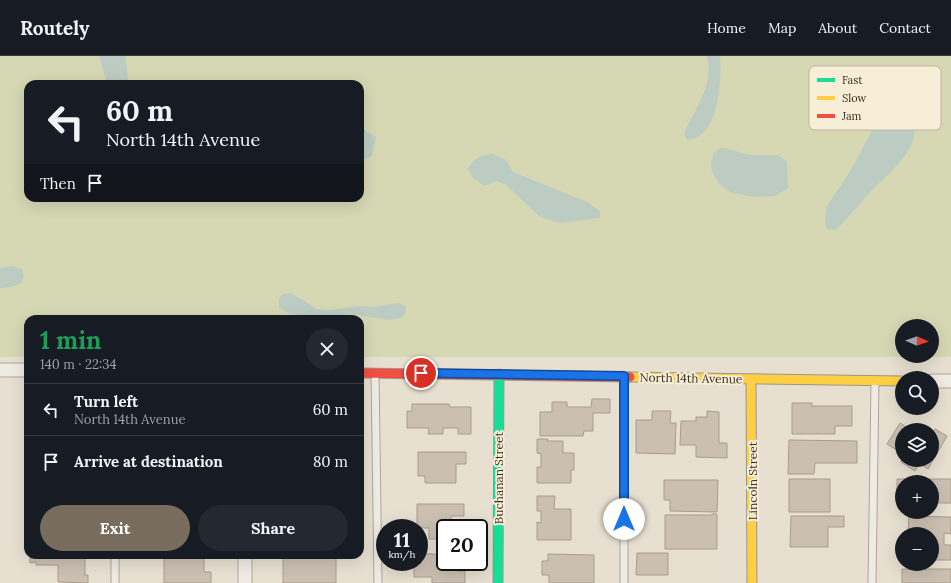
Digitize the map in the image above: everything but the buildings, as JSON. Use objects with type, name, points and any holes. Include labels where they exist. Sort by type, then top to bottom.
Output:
[{"type":"street","points":[[0,370],[24,370]]},
{"type":"street","name":"North 14th Avenue","points":[[364,373],[895,381]]},
{"type":"street","name":"Buchanan Street","points":[[498,583],[499,374]]},
{"type":"street","name":"Lincoln Street","points":[[751,379],[752,583]]},
{"type":"street","points":[[939,381],[951,381]]},
{"type":"street","points":[[245,559],[245,583]]},
{"type":"lane","points":[[375,373],[378,583]]},
{"type":"lane","points":[[624,376],[624,583]]},
{"type":"lane","points":[[872,583],[875,380]]},
{"type":"lane","points":[[114,583],[115,559]]},
{"type":"green space","points":[[0,56],[951,56],[951,357],[939,357],[939,319],[895,319],[895,357],[364,357],[364,315],[24,315],[24,357],[0,357]]},
{"type":"shaded area","points":[[99,56],[125,56],[128,80],[106,80]]},
{"type":"shaded area","points":[[707,56],[720,56],[719,93],[716,107],[706,130],[698,137],[687,140],[684,134],[706,87],[708,77]]},
{"type":"shaded area","points":[[364,130],[376,137],[372,156],[364,159]]},
{"type":"shaded area","points":[[872,130],[914,130],[914,139],[910,148],[896,167],[873,189],[836,230],[827,229],[825,225],[825,218],[827,206],[848,175]]},
{"type":"shaded area","points":[[721,148],[749,155],[778,155],[787,162],[788,188],[775,196],[755,197],[732,193],[720,185],[712,172],[711,165],[713,153]]},
{"type":"shaded area","points":[[492,154],[506,160],[513,172],[587,202],[600,211],[600,218],[559,223],[539,216],[505,184],[496,181],[488,185],[483,185],[473,178],[468,169],[478,158],[484,155]]},
{"type":"shaded area","points":[[13,266],[22,270],[24,275],[23,279],[18,285],[0,288],[0,268]]},
{"type":"shaded area","points":[[290,293],[316,309],[330,310],[362,306],[373,307],[399,303],[406,307],[405,314],[400,318],[388,320],[351,314],[298,315],[288,313],[279,307],[279,298],[283,294]]},
{"type":"traffic: fast","points":[[498,583],[499,374]]},
{"type":"traffic: slow","points":[[630,377],[895,381]]},
{"type":"traffic: slow","points":[[751,379],[752,583]]},
{"type":"traffic: jam","points":[[364,373],[630,377]]},
{"type":"route","points":[[421,373],[624,376],[624,519]]}]
